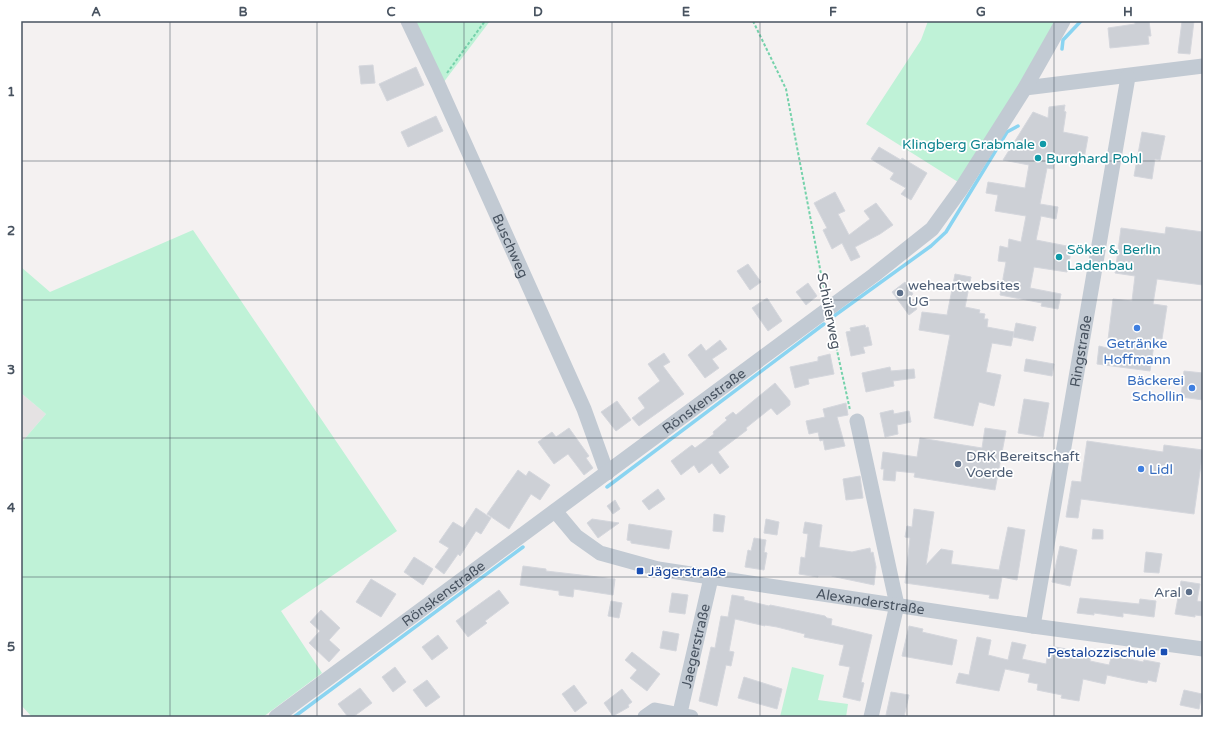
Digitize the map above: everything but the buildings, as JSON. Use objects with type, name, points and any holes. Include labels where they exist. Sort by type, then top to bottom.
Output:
[{"type":"street","name":"Buschweg","points":[[408,21],[438,84],[584,409],[607,473]]},
{"type":"street","name":"Rönskenstraße","points":[[276,717],[828,309],[932,229],[961,189],[1025,88],[1063,21]]},
{"type":"street","points":[[1025,88],[1203,66]]},
{"type":"street","name":"Ringstraße","points":[[1033,626],[1128,76]]},
{"type":"street","points":[[857,421],[896,605],[871,717]]},
{"type":"street","name":"Alexanderstraße","points":[[555,511],[576,536],[600,553],[658,569],[1033,626],[1203,649]]},
{"type":"street","name":"Jaegerstraße","points":[[683,716],[711,578]]},
{"type":"street","points":[[645,717],[655,710],[683,716]]},
{"type":"path","points":[[438,84],[486,21]]},
{"type":"path","name":"Schülerweg","points":[[753,21],[786,89],[849,410],[857,421]]},
{"type":"shaded area","points":[[21,393],[46,414],[21,443]]},
{"type":"green space","points":[[412,21],[490,21],[443,83]]},
{"type":"green space","points":[[928,21],[1056,21],[1019,86],[958,182],[866,124],[921,40]]},
{"type":"green space","points":[[193,230],[397,531],[281,611],[322,673],[263,717],[32,717],[21,705],[21,443],[46,414],[21,393],[21,267],[50,292]]},
{"type":"green space","points":[[792,667],[824,675],[818,700],[848,704],[846,717],[780,717]]},
{"type":"waterway","points":[[1062,49],[1063,40],[1081,21]]},
{"type":"waterway","points":[[834,316],[931,246],[946,232],[1007,132],[1018,126]]},
{"type":"waterway","points":[[607,487],[824,324]]},
{"type":"waterway","points":[[294,717],[523,547]]},
{"type":"place","name":"Klingberg Grabmale","points":[[1043,144]]},
{"type":"place","name":"Burghard Pohl","points":[[1038,158]]},
{"type":"place","name":"Söker & Berlin Ladenbau","points":[[1059,257]]},
{"type":"place","name":"weheartwebsites UG","points":[[900,293]]},
{"type":"place","name":"Getränke Hoffmann","points":[[1137,328]]},
{"type":"place","name":"Bäckerei Schollin","points":[[1192,388]]},
{"type":"place","name":"DRK Bereitschaft Voerde","points":[[958,464]]},
{"type":"place","name":"Lidl","points":[[1141,469]]},
{"type":"place","name":"Jägerstraße","points":[[640,571]]},
{"type":"place","name":"Aral","points":[[1189,592]]},
{"type":"place","name":"Pestalozzischule","points":[[1164,652]]}]
